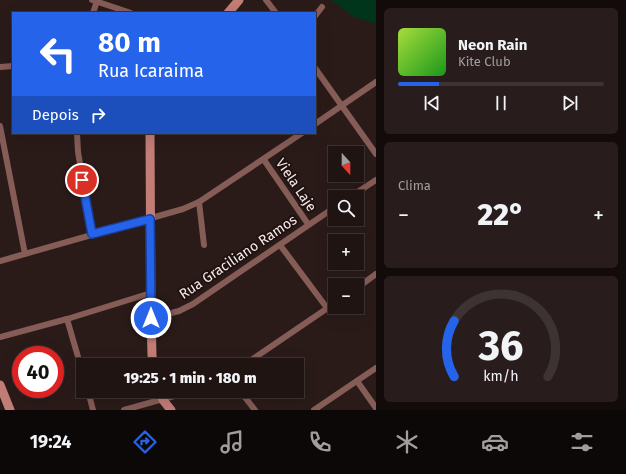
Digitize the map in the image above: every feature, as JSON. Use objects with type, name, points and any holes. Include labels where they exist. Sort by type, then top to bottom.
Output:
[{"type":"street","points":[[229,12],[239,0]]},
{"type":"street","points":[[93,12],[94,1],[128,12]]},
{"type":"street","points":[[267,1],[275,12]]},
{"type":"street","points":[[316,15],[322,7]]},
{"type":"street","points":[[0,67],[12,66]]},
{"type":"street","points":[[316,69],[376,154]]},
{"type":"street","points":[[316,123],[376,82]]},
{"type":"street","points":[[0,126],[25,254]]},
{"type":"street","points":[[77,134],[78,152],[92,234]]},
{"type":"street","points":[[150,134],[152,358]]},
{"type":"street","points":[[0,261],[183,209],[199,202],[264,160],[301,134]]},
{"type":"street","name":"Viela Laje","points":[[264,160],[308,224]]},
{"type":"street","points":[[361,190],[376,180]]},
{"type":"street","points":[[199,202],[204,245]]},
{"type":"street","name":"Rua Graciliano Ramos","points":[[151,318],[193,304],[328,211]]},
{"type":"street","points":[[254,358],[327,308],[280,245]]},
{"type":"street","points":[[364,283],[376,274]]},
{"type":"street","points":[[0,337],[68,319],[151,293]]},
{"type":"street","points":[[68,319],[79,358]]},
{"type":"street","points":[[314,410],[376,368]]},
{"type":"street","points":[[357,381],[376,408]]},
{"type":"street","points":[[0,385],[10,410]]},
{"type":"street","points":[[90,398],[93,410]]},
{"type":"street","points":[[124,410],[154,398]]},
{"type":"street","points":[[163,398],[171,410]]},
{"type":"street","points":[[246,398],[255,410]]},
{"type":"green space","points":[[331,0],[376,0],[376,24],[354,17]]},
{"type":"route","points":[[82,180],[92,234],[150,219],[151,318]]}]
